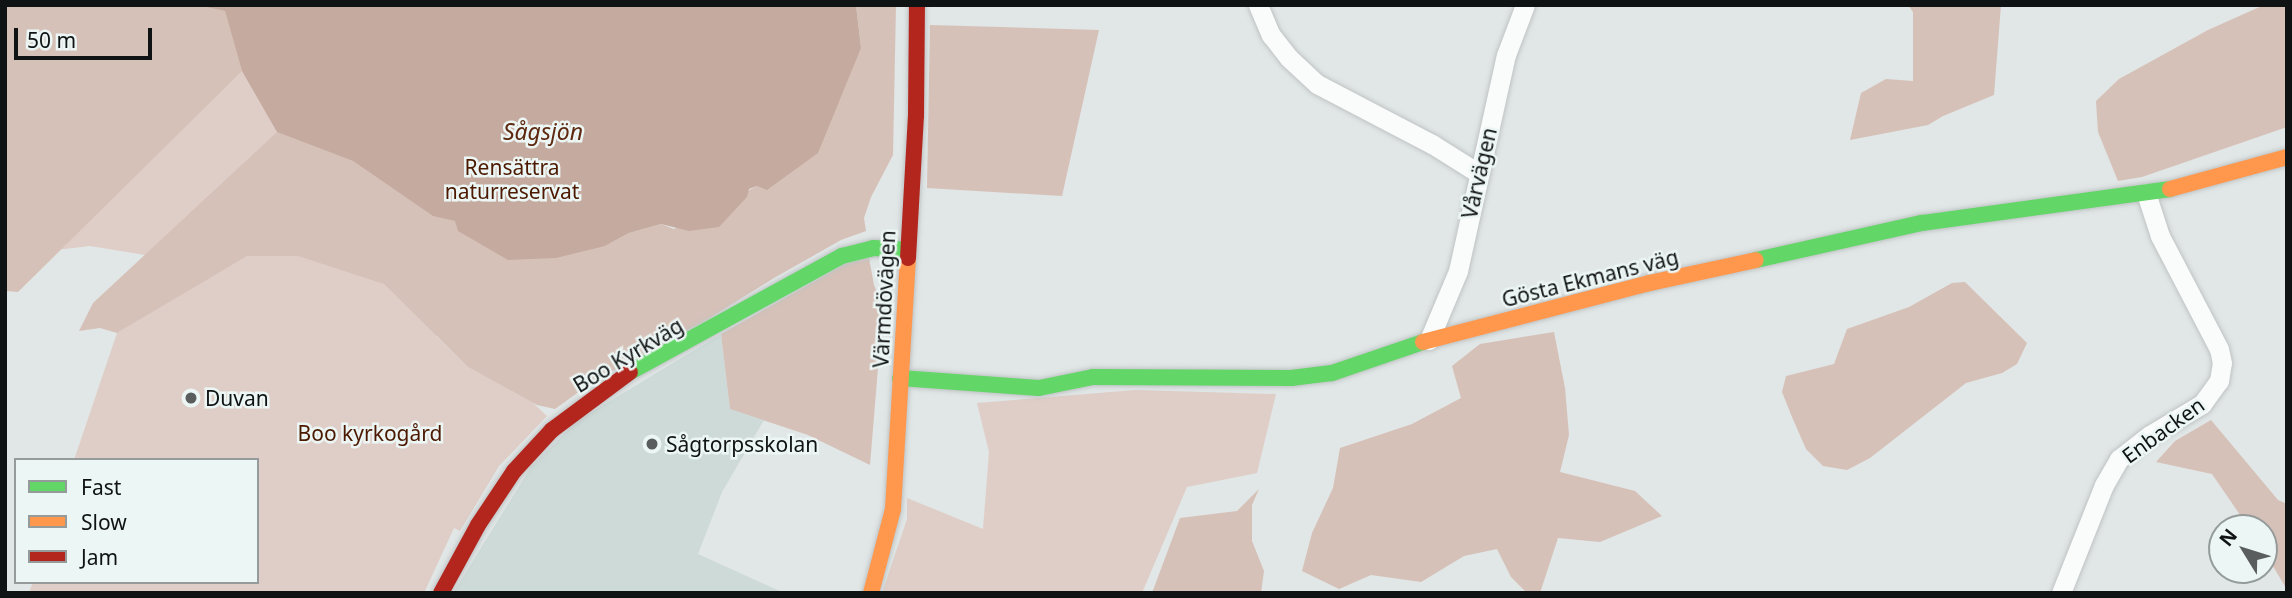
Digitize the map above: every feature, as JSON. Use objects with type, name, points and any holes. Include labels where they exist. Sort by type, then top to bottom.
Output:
[{"type":"street","name":"Värmdövägen","points":[[871,593],[880,567],[893,509],[916,116],[917,5]]},
{"type":"street","points":[[1258,5],[1271,35],[1289,58],[1317,84],[1432,144],[1478,173]]},
{"type":"street","name":"Vårvägen","points":[[1429,340],[1458,271],[1506,55],[1525,5]]},
{"type":"street","name":"Gösta Ekmans väg","points":[[900,378],[1039,388],[1093,377],[1291,378],[1332,373],[1429,340],[1650,283],[1922,223],[2146,193],[2193,184],[2287,157]]},
{"type":"street","name":"Enbacken","points":[[2062,593],[2104,485],[2119,459],[2150,435],[2202,404],[2219,381],[2222,363],[2219,349],[2160,236],[2146,193]]},
{"type":"street","name":"Boo Kyrkväg","points":[[441,593],[478,525],[514,471],[552,430],[592,398],[622,377],[842,256],[873,248],[908,250]]},
{"type":"shaded area","points":[[5,5],[197,5],[225,11],[242,71],[18,292],[5,291]]},
{"type":"shaded area","points":[[856,5],[896,5],[893,155],[871,197],[864,218],[866,231],[841,240],[708,319],[594,381],[555,409],[537,405],[468,367],[384,284],[298,256],[247,256],[117,333],[100,328],[79,331],[93,303],[277,132],[353,161],[432,215],[455,221],[605,246],[629,233],[661,224],[674,229],[757,186],[861,48]]},
{"type":"shaded area","points":[[1908,5],[2001,5],[1994,95],[1928,125],[1850,140],[1861,93],[1886,79],[1913,81],[1913,12]]},
{"type":"shaded area","points":[[2264,5],[2287,5],[2287,127],[2142,177],[2118,181],[2098,132],[2096,101],[2119,79],[2208,30]]},
{"type":"shaded area","points":[[930,25],[1099,30],[1062,196],[927,188]]},
{"type":"shaded area","points":[[869,258],[874,285],[883,307],[870,465],[808,435],[730,409],[721,334],[845,264]]},
{"type":"shaded area","points":[[1965,282],[2027,343],[2017,364],[2002,373],[1966,383],[1870,458],[1847,470],[1823,466],[1806,449],[1792,417],[1782,392],[1786,376],[1834,364],[1847,329],[1909,307],[1952,283]]},
{"type":"shaded area","points":[[1554,332],[1565,388],[1569,435],[1560,472],[1635,491],[1662,516],[1600,542],[1558,538],[1540,593],[1527,593],[1511,577],[1497,549],[1464,556],[1421,582],[1371,575],[1339,589],[1302,571],[1312,533],[1333,488],[1340,448],[1412,424],[1461,398],[1452,366],[1480,344]]},
{"type":"shaded area","name":"Sågtorpsskolan","points":[[721,334],[730,409],[764,420],[722,492],[698,554],[784,593],[453,593],[531,467],[577,421]]},
{"type":"shaded area","points":[[2211,420],[2278,500],[2287,504],[2287,593],[2284,593],[2286,588],[2278,575],[2278,514],[2239,514],[2212,474],[2156,462],[2175,441]]},
{"type":"shaded area","points":[[1259,489],[1252,505],[1252,541],[1264,571],[1261,593],[1152,593],[1180,518],[1237,511]]},
{"type":"green space","points":[[5,5],[597,5],[436,336],[468,367],[532,402],[547,416],[499,466],[460,531],[454,528],[424,593],[29,593],[32,584],[259,584],[259,458],[75,458],[117,333],[225,268],[90,246],[47,251]]},
{"type":"green space","points":[[1135,390],[1276,394],[1257,473],[1187,487],[1142,593],[882,593],[907,519],[907,498],[983,529],[989,452],[977,403]]},
{"type":"water","name":"Sågsjön","points":[[197,5],[856,5],[861,48],[818,153],[767,190],[757,186],[749,189],[747,197],[719,227],[689,231],[661,224],[629,233],[605,246],[556,258],[508,260],[458,231],[455,221],[433,216],[353,161],[277,132],[242,71],[225,11]]},
{"type":"traffic: fast","points":[[1756,260],[1922,223],[2170,189]]},
{"type":"traffic: fast","points":[[630,372],[842,256],[873,248],[908,250]]},
{"type":"traffic: fast","points":[[900,378],[1039,388],[1093,377],[1291,378],[1332,373],[1423,342]]},
{"type":"traffic: slow","points":[[2170,189],[2287,157]]},
{"type":"traffic: slow","points":[[871,593],[893,509],[908,258]]},
{"type":"traffic: slow","points":[[1423,342],[1650,283],[1756,260]]},
{"type":"traffic: jam","points":[[908,258],[916,116],[917,5]]},
{"type":"traffic: jam","points":[[441,593],[478,525],[514,471],[552,430],[630,372]]},
{"type":"place","name":"Duvan","points":[[191,398]]},
{"type":"place","name":"Sågtorpsskolan","points":[[652,444]]},
{"type":"park label","name":"Rensättra naturreservat","points":[[512,179]]},
{"type":"park label","name":"Boo kyrkogård","points":[[370,433]]}]
